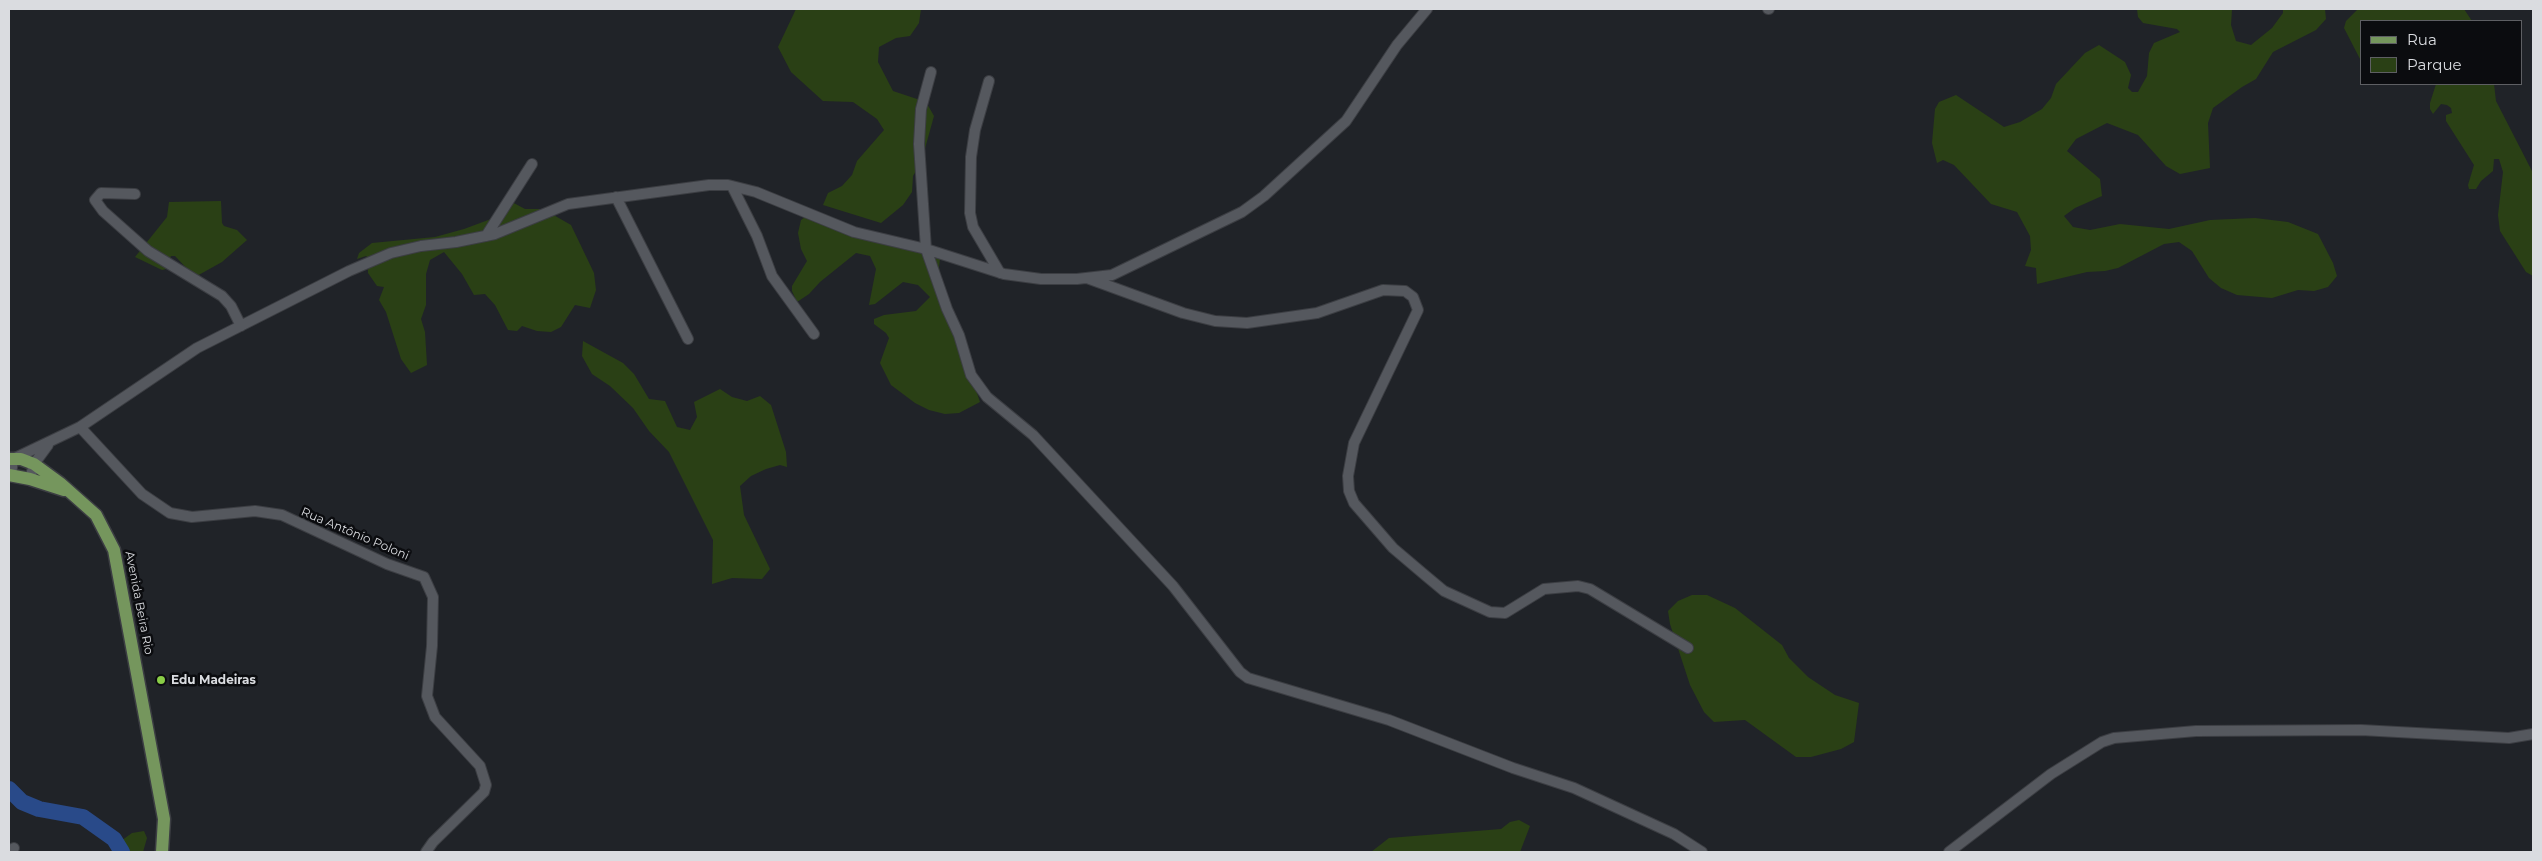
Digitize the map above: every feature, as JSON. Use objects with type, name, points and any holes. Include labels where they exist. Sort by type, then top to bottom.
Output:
[{"type":"main road","name":"Avenida Beira Rio","points":[[11,459],[34,464],[96,515],[108,535],[119,567],[164,819],[162,852]]},
{"type":"main road","name":"Avenida Beira Rio","points":[[10,475],[30,478],[71,493]]},
{"type":"street","points":[[10,475],[11,459],[80,427],[197,348],[349,271],[391,253],[421,246],[486,236],[516,226],[568,204],[709,185],[732,186],[756,192],[854,232],[926,249],[1000,273],[1041,279],[1086,278],[1112,275],[1226,221],[1264,196],[1346,121],[1397,45],[1427,9]]},
{"type":"street","points":[[931,72],[921,109],[920,144],[926,249],[947,310],[959,335],[971,375],[980,389],[1033,435],[1174,586],[1240,672],[1248,678],[1389,720],[1513,768],[1574,788],[1674,834],[1702,852]]},
{"type":"street","points":[[989,81],[974,130],[971,157],[970,212],[973,227],[1000,273]]},
{"type":"street","points":[[486,236],[532,164]]},
{"type":"street","points":[[732,186],[757,236],[772,276],[814,334]]},
{"type":"street","points":[[135,194],[101,193],[95,200],[104,211],[148,250],[222,296],[241,326]]},
{"type":"street","points":[[616,197],[688,339]]},
{"type":"street","points":[[1086,278],[1183,313],[1216,321],[1248,323],[1317,313],[1383,290],[1405,291],[1413,298],[1418,310],[1354,443],[1348,476],[1349,491],[1354,502],[1393,548],[1444,591],[1482,608],[1498,614],[1505,612],[1544,589],[1578,586],[1590,590],[1688,648]]},
{"type":"street","name":"Rua Antônio Poloni","points":[[80,427],[142,494],[170,513],[192,517],[255,510],[282,515],[387,564],[424,577],[432,597],[432,646],[427,696],[435,717],[480,766],[486,786],[484,792],[433,842],[426,852]]},
{"type":"street","points":[[30,478],[34,464],[52,441]]},
{"type":"street","points":[[1949,852],[2051,774],[2102,742],[2114,738],[2196,730],[2361,730],[2509,738],[2533,734]]},
{"type":"green space","points":[[796,9],[921,9],[919,23],[910,36],[896,38],[879,47],[878,62],[893,91],[926,102],[934,116],[921,163],[913,176],[912,192],[903,205],[881,223],[823,205],[828,193],[842,186],[852,175],[857,161],[884,130],[877,119],[853,102],[823,101],[791,72],[778,47]]},
{"type":"green space","points":[[2137,9],[2232,9],[2231,25],[2236,41],[2251,45],[2272,28],[2283,13],[2283,9],[2325,9],[2326,19],[2316,30],[2273,52],[2256,79],[2213,108],[2208,123],[2210,168],[2180,174],[2166,166],[2138,135],[2107,123],[2076,139],[2067,151],[2100,179],[2102,196],[2075,208],[2064,216],[2073,227],[2090,230],[2120,224],[2169,229],[2210,220],[2255,218],[2288,222],[2318,234],[2333,263],[2337,276],[2328,287],[2314,291],[2298,290],[2272,298],[2237,295],[2221,288],[2209,278],[2192,251],[2179,242],[2164,244],[2118,268],[2087,272],[2037,284],[2036,268],[2025,266],[2031,250],[2030,236],[2017,212],[1991,204],[1954,165],[1943,160],[1937,163],[1932,143],[1935,109],[1939,102],[1956,95],[2004,127],[2020,122],[2042,109],[2051,98],[2056,84],[2085,53],[2099,45],[2125,62],[2131,75],[2128,88],[2132,92],[2138,92],[2147,76],[2149,53],[2154,43],[2180,32],[2177,29],[2143,23],[2138,17]]},
{"type":"green space","points":[[2358,9],[2464,9],[2471,20],[2360,20],[2360,59],[2344,28],[2346,21]]},
{"type":"green space","points":[[2436,85],[2494,85],[2496,101],[2533,173],[2533,276],[2526,272],[2500,231],[2498,215],[2503,172],[2499,159],[2494,159],[2493,171],[2481,181],[2476,189],[2469,189],[2468,185],[2474,165],[2446,121],[2446,115],[2452,113],[2451,108],[2441,104],[2433,114],[2430,109]]},
{"type":"green space","points":[[221,201],[222,223],[224,226],[237,230],[247,240],[222,262],[195,277],[175,256],[171,256],[166,269],[162,270],[135,257],[167,217],[169,202]]},
{"type":"green space","points":[[510,201],[525,209],[543,209],[571,225],[594,273],[596,290],[590,308],[575,305],[561,327],[551,332],[537,331],[522,326],[517,331],[508,330],[495,305],[485,294],[474,295],[462,274],[444,252],[430,260],[426,274],[426,305],[421,319],[425,332],[427,365],[411,373],[401,359],[386,312],[379,300],[384,287],[377,286],[368,273],[368,258],[366,256],[357,259],[359,253],[372,243],[435,237],[464,229],[499,216]]},
{"type":"green space","points":[[809,214],[823,215],[873,234],[945,254],[940,259],[939,267],[943,292],[980,402],[959,413],[945,414],[929,410],[915,403],[891,385],[880,363],[889,338],[886,333],[874,324],[874,319],[884,315],[916,311],[930,297],[918,285],[903,282],[875,304],[869,305],[876,269],[870,256],[856,253],[820,282],[809,294],[797,302],[792,286],[807,261],[801,249],[798,233],[801,220]]},
{"type":"green space","points":[[583,341],[623,363],[634,374],[649,399],[665,401],[677,427],[690,430],[697,417],[694,402],[720,389],[732,397],[747,401],[760,396],[771,405],[786,452],[787,467],[780,465],[766,469],[751,476],[740,486],[744,515],[770,569],[762,579],[732,578],[712,584],[713,540],[669,452],[649,431],[633,408],[610,386],[592,374],[582,356]]},
{"type":"green space","points":[[1692,595],[1707,595],[1735,608],[1782,645],[1789,658],[1808,677],[1835,695],[1859,703],[1854,742],[1841,749],[1811,757],[1796,757],[1745,720],[1714,722],[1704,712],[1690,685],[1670,624],[1668,611],[1678,601]]},
{"type":"green space","points":[[1519,820],[1530,826],[1520,852],[1371,852],[1389,838],[1501,829],[1510,822]]},
{"type":"green space","points":[[144,831],[147,838],[143,852],[117,852],[118,843],[132,833]]},
{"type":"waterway","points":[[9,789],[22,802],[39,809],[83,817],[114,839],[122,852]]},
{"type":"place","name":"Edu Madeiras","points":[[161,680]]}]
